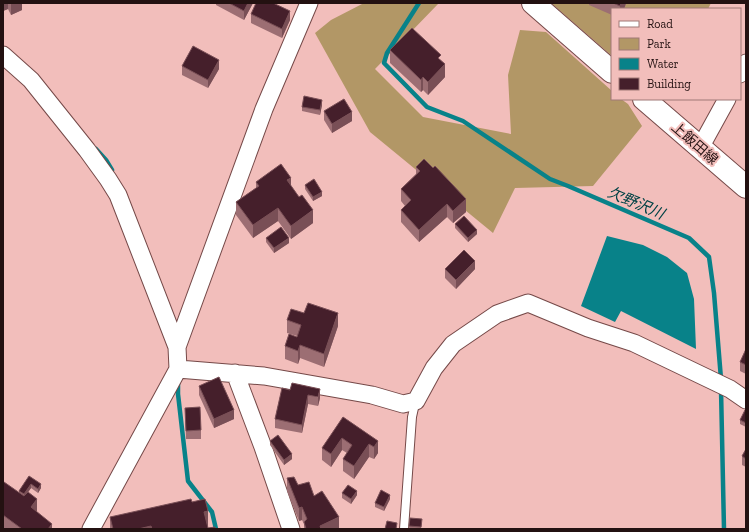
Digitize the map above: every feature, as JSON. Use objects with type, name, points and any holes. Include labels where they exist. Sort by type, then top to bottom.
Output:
[{"type":"main road","points":[[533,3],[611,71]]},
{"type":"main road","name":"上飯田線","points":[[645,100],[746,187]]},
{"type":"street","points":[[177,347],[264,109],[309,3]]},
{"type":"street","points":[[3,55],[31,80],[87,150],[118,195],[177,347],[178,369],[91,529]]},
{"type":"street","points":[[741,72],[746,63]]},
{"type":"street","points":[[700,148],[726,100]]},
{"type":"street","points":[[178,369],[264,376],[372,395],[403,404],[416,401],[434,368],[453,344],[498,314],[528,303],[588,328],[634,343],[723,386],[746,400]]},
{"type":"street","points":[[235,373],[263,447],[291,529]]},
{"type":"lane","points":[[404,529],[414,408],[412,402]]},
{"type":"green space","points":[[364,3],[439,3],[375,69],[423,117],[511,134],[508,75],[520,30],[546,32],[611,90],[611,100],[622,100],[628,104],[642,126],[593,186],[515,188],[493,233],[370,132],[315,33],[331,20]]},
{"type":"green space","points":[[551,3],[711,3],[708,8],[611,8],[611,55]]},
{"type":"water","points":[[607,236],[643,245],[667,257],[687,273],[694,299],[696,349],[621,311],[615,322],[581,306]]},
{"type":"building","points":[[229,3],[248,3],[244,11]]},
{"type":"building","points":[[256,3],[273,3],[290,11],[282,29],[251,14]]},
{"type":"building","points":[[613,3],[621,3],[620,6]]},
{"type":"building","points":[[412,28],[441,55],[438,58],[445,64],[428,82],[423,77],[421,80],[390,50]]},
{"type":"building","points":[[193,46],[219,60],[208,80],[182,66]]},
{"type":"building","points":[[304,96],[322,100],[320,110],[302,107]]},
{"type":"building","points":[[344,99],[352,112],[332,124],[324,111]]},
{"type":"building","points":[[424,159],[433,168],[435,166],[466,199],[453,211],[447,204],[419,230],[401,210],[411,200],[401,189],[420,171],[416,167]]},
{"type":"building","points":[[281,164],[291,178],[287,180],[299,197],[302,195],[313,210],[291,226],[278,208],[253,225],[236,202],[259,186],[256,182]]},
{"type":"building","points":[[314,179],[322,192],[313,197],[305,185]]},
{"type":"building","points":[[464,216],[477,230],[468,238],[455,224]]},
{"type":"building","points":[[281,227],[289,238],[274,248],[266,238]]},
{"type":"building","points":[[464,250],[475,261],[456,280],[445,269]]},
{"type":"building","points":[[308,303],[338,313],[324,354],[300,345],[298,351],[285,346],[289,334],[297,337],[301,325],[287,320],[291,309],[304,313]]},
{"type":"building","points":[[746,349],[746,365],[740,362]]},
{"type":"building","points":[[219,377],[234,410],[214,419],[199,386]]},
{"type":"building","points":[[292,383],[320,389],[318,397],[308,395],[302,425],[275,419],[282,388],[290,390]]},
{"type":"building","points":[[200,407],[201,430],[186,431],[185,408]]},
{"type":"building","points":[[746,410],[746,423],[740,420]]},
{"type":"building","points":[[343,417],[378,441],[374,447],[369,444],[354,466],[343,459],[352,445],[342,438],[331,454],[322,448]]},
{"type":"building","points":[[278,435],[292,454],[284,460],[270,441]]},
{"type":"building","points":[[746,449],[746,459],[742,456]]},
{"type":"building","points":[[29,476],[41,484],[38,489],[31,484],[24,494],[19,491]]},
{"type":"building","points":[[294,477],[298,485],[309,482],[314,496],[322,491],[339,517],[320,526],[321,529],[306,529],[304,522],[307,519],[302,507],[299,508],[287,478]]},
{"type":"building","points":[[4,482],[24,496],[28,492],[37,499],[31,507],[52,524],[48,529],[22,529],[3,515]]},
{"type":"building","points":[[348,485],[357,491],[351,499],[342,493]]},
{"type":"building","points":[[381,490],[390,495],[384,507],[375,503]]},
{"type":"building","points":[[191,499],[192,502],[205,499],[208,511],[204,512],[208,528],[215,527],[215,529],[152,529],[151,526],[138,529],[113,529],[110,517]]},
{"type":"building","points":[[410,518],[422,519],[421,527],[409,526]]},
{"type":"building","points":[[387,521],[397,523],[396,529],[385,529]]},
{"type":"waterway","name":"欠野沢川","points":[[419,3],[387,53],[384,63],[427,107],[463,121],[550,179],[689,238],[709,257],[714,293],[721,379]]},
{"type":"waterway","points":[[96,149],[106,160],[112,170]]},
{"type":"waterway","points":[[178,383],[188,481],[212,512],[216,529]]},
{"type":"waterway","name":"欠野沢川","points":[[721,389],[724,529]]}]
